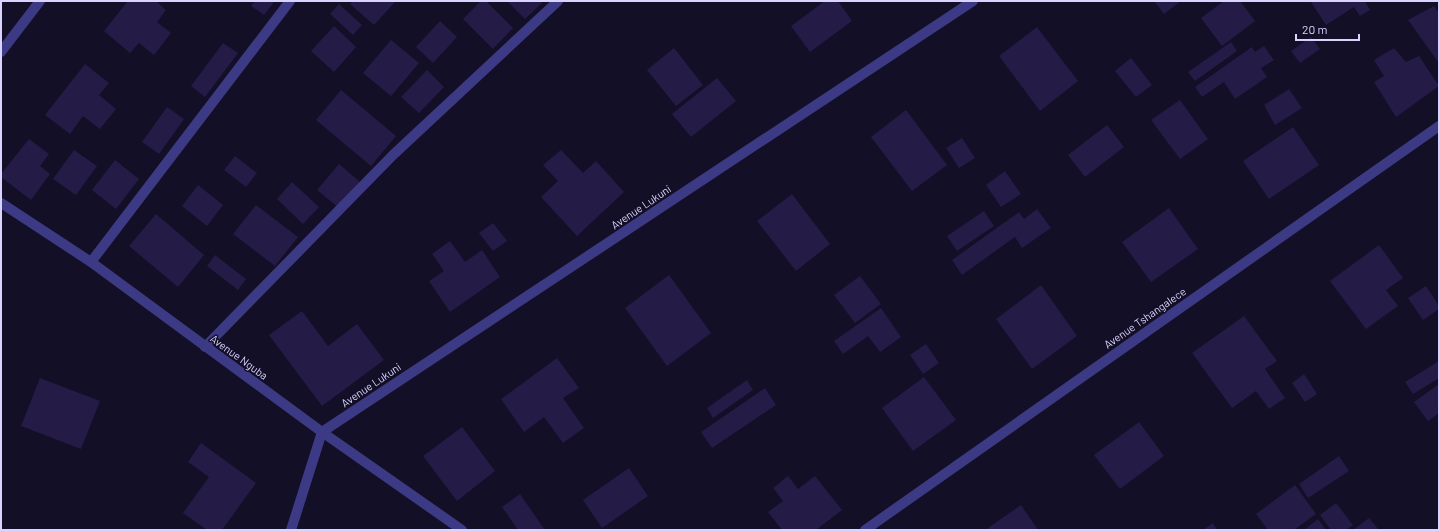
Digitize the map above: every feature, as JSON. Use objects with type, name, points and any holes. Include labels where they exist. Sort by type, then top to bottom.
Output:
[{"type":"street","points":[[1,52],[40,1]]},
{"type":"street","points":[[91,262],[290,1]]},
{"type":"street","points":[[205,347],[393,155],[558,1]]},
{"type":"street","name":"Avenue Lukuni","points":[[322,432],[973,1]]},
{"type":"street","name":"Avenue Tshangalece","points":[[865,530],[1439,126]]},
{"type":"street","name":"Avenue Nguba","points":[[1,203],[91,262],[322,432],[462,530]]},
{"type":"street","points":[[291,530],[322,432]]},
{"type":"building","points":[[128,1],[156,1],[166,10],[157,22],[171,33],[154,55],[139,43],[130,53],[104,31]]},
{"type":"building","points":[[255,1],[275,1],[264,15],[251,6]]},
{"type":"building","points":[[353,1],[396,1],[374,25],[350,4]]},
{"type":"building","points":[[481,1],[486,1],[513,28],[493,49],[463,19]]},
{"type":"building","points":[[507,1],[540,1],[542,3],[525,19]]},
{"type":"building","points":[[825,1],[838,1],[852,21],[810,52],[791,26]]},
{"type":"building","points":[[1154,1],[1181,1],[1164,14]]},
{"type":"building","points":[[1224,1],[1240,1],[1255,21],[1222,46],[1201,18]]},
{"type":"building","points":[[1365,1],[1370,10],[1360,16],[1354,7],[1326,25],[1311,2]]},
{"type":"building","points":[[339,4],[362,25],[353,35],[330,14]]},
{"type":"building","points":[[1434,6],[1439,13],[1439,63],[1408,20]]},
{"type":"building","points":[[440,21],[457,37],[433,63],[416,47]]},
{"type":"building","points":[[334,26],[356,47],[334,72],[311,51]]},
{"type":"building","points":[[1037,27],[1078,81],[1040,111],[999,56]]},
{"type":"building","points":[[1311,37],[1320,49],[1300,63],[1291,51]]},
{"type":"building","points":[[391,40],[419,63],[391,96],[363,73]]},
{"type":"building","points":[[1231,42],[1237,51],[1195,81],[1188,72]]},
{"type":"building","points":[[223,43],[238,53],[205,97],[191,86]]},
{"type":"building","points":[[1264,46],[1274,60],[1261,68],[1267,77],[1235,99],[1224,82],[1202,97],[1195,87],[1252,47],[1255,52]]},
{"type":"building","points":[[674,48],[703,85],[676,106],[647,70]]},
{"type":"building","points":[[1394,48],[1406,62],[1419,56],[1439,86],[1396,117],[1374,82],[1384,76],[1374,60]]},
{"type":"building","points":[[1131,58],[1152,85],[1136,97],[1115,71]]},
{"type":"building","points":[[85,64],[109,83],[99,95],[116,109],[100,129],[83,116],[70,134],[45,115]]},
{"type":"building","points":[[427,70],[444,87],[419,113],[401,97]]},
{"type":"building","points":[[717,78],[736,101],[691,137],[672,114]]},
{"type":"building","points":[[1289,89],[1302,108],[1275,125],[1264,105]]},
{"type":"building","points":[[341,90],[396,136],[371,166],[316,120]]},
{"type":"building","points":[[1180,100],[1208,139],[1180,159],[1151,120]]},
{"type":"building","points":[[167,107],[184,119],[159,154],[142,142]]},
{"type":"building","points":[[906,110],[947,165],[912,191],[871,137]]},
{"type":"building","points":[[1107,125],[1124,147],[1085,177],[1068,155]]},
{"type":"building","points":[[1293,127],[1319,165],[1269,199],[1243,161]]},
{"type":"building","points":[[962,138],[975,158],[959,168],[946,148]]},
{"type":"building","points":[[29,139],[49,154],[40,166],[50,174],[31,200],[1,177],[1,174]]},
{"type":"building","points":[[74,150],[97,166],[76,195],[53,179]]},
{"type":"building","points":[[561,150],[583,173],[596,161],[624,192],[577,236],[541,197],[558,181],[543,165]]},
{"type":"building","points":[[235,156],[257,173],[246,187],[224,170]]},
{"type":"building","points":[[115,160],[139,179],[116,209],[92,190]]},
{"type":"building","points":[[339,164],[360,182],[339,208],[317,190]]},
{"type":"building","points":[[1005,171],[1021,194],[1001,207],[986,185]]},
{"type":"building","points":[[292,182],[319,207],[303,224],[277,199]]},
{"type":"building","points":[[198,185],[223,205],[207,226],[182,206]]},
{"type":"building","points":[[792,194],[830,244],[796,271],[757,221]]},
{"type":"building","points":[[256,205],[298,237],[275,266],[233,234]]},
{"type":"building","points":[[1169,208],[1198,249],[1151,282],[1122,242]]},
{"type":"building","points":[[1037,209],[1051,228],[1022,248],[1015,237],[962,275],[952,260],[1019,212],[1024,219]]},
{"type":"building","points":[[984,211],[994,226],[957,251],[947,236]]},
{"type":"building","points":[[156,214],[204,255],[178,287],[129,246]]},
{"type":"building","points":[[493,223],[507,241],[493,251],[479,233]]},
{"type":"building","points":[[450,241],[465,262],[482,250],[500,277],[450,312],[429,281],[444,271],[432,254]]},
{"type":"building","points":[[1379,245],[1403,278],[1386,290],[1398,306],[1366,329],[1330,281]]},
{"type":"building","points":[[215,255],[246,279],[238,290],[207,266]]},
{"type":"building","points":[[669,275],[711,333],[667,366],[625,308]]},
{"type":"building","points":[[860,276],[881,304],[855,323],[834,295]]},
{"type":"building","points":[[1041,285],[1077,336],[1032,369],[996,319]]},
{"type":"building","points":[[1426,286],[1439,306],[1439,309],[1423,320],[1408,298]]},
{"type":"building","points":[[881,308],[901,337],[880,352],[868,336],[843,354],[834,341]]},
{"type":"building","points":[[302,311],[328,346],[357,324],[384,360],[322,406],[269,335]]},
{"type":"building","points":[[1244,316],[1277,361],[1265,369],[1285,398],[1269,409],[1256,391],[1232,408],[1192,353]]},
{"type":"building","points":[[926,344],[939,363],[923,374],[910,355]]},
{"type":"building","points":[[557,358],[579,388],[563,398],[584,428],[563,443],[544,417],[524,432],[501,399]]},
{"type":"building","points":[[1439,361],[1439,378],[1413,394],[1405,382]]},
{"type":"building","points":[[1304,374],[1317,394],[1305,402],[1292,383]]},
{"type":"building","points":[[924,377],[956,420],[913,451],[882,408]]},
{"type":"building","points":[[40,378],[100,401],[81,449],[21,426]]},
{"type":"building","points":[[747,380],[753,390],[713,418],[707,408]]},
{"type":"building","points":[[1439,384],[1439,413],[1428,421],[1414,402]]},
{"type":"building","points":[[765,388],[776,405],[712,448],[701,432]]},
{"type":"building","points":[[1139,422],[1164,456],[1120,489],[1094,455]]},
{"type":"building","points":[[462,427],[495,471],[457,501],[423,456]]},
{"type":"building","points":[[201,443],[256,483],[222,530],[207,530],[183,513],[209,477],[188,462]]},
{"type":"building","points":[[1339,456],[1349,471],[1308,498],[1299,484]]},
{"type":"building","points":[[629,468],[648,496],[602,528],[583,500]]},
{"type":"building","points":[[788,476],[798,489],[815,476],[842,510],[816,530],[782,530],[768,512],[783,501],[773,488]]},
{"type":"building","points":[[1295,485],[1316,514],[1294,530],[1268,530],[1256,514]]},
{"type":"building","points":[[520,494],[545,530],[518,530],[502,507]]},
{"type":"building","points":[[1336,503],[1353,525],[1346,530],[1331,530],[1320,515]]},
{"type":"building","points":[[1021,505],[1038,530],[985,530]]},
{"type":"building","points":[[1369,518],[1379,530],[1353,530]]},
{"type":"building","points":[[1318,519],[1326,530],[1304,530]]},
{"type":"building","points":[[1213,523],[1217,530],[1203,530]]}]
